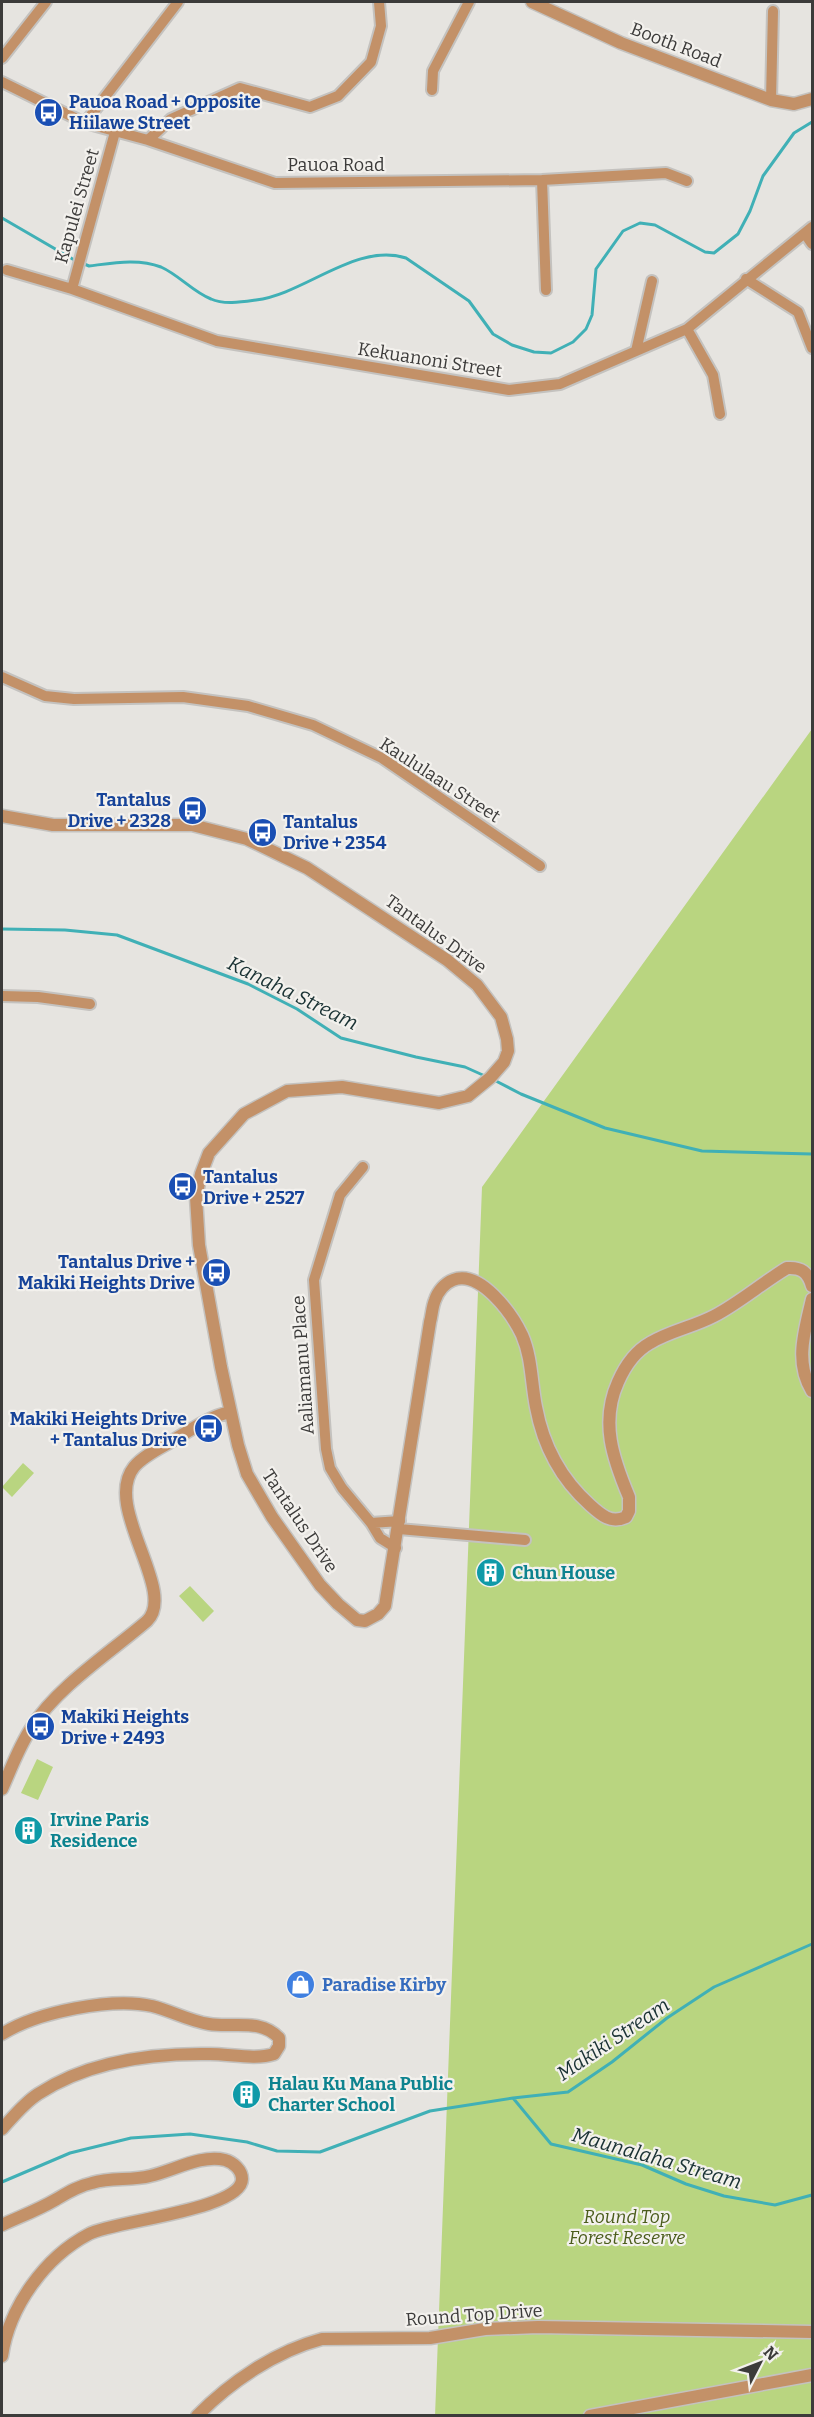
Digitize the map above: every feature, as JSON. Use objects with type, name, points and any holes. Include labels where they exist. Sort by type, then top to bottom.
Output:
[{"type":"street","points":[[2,58],[46,2]]},
{"type":"street","points":[[85,123],[178,2]]},
{"type":"street","points":[[148,140],[171,119],[240,88],[310,107],[338,96],[371,62],[381,26],[379,2]]},
{"type":"street","points":[[432,90],[432,71],[470,2]]},
{"type":"street","name":"Booth Road","points":[[532,2],[621,43],[771,100],[794,104],[813,99]]},
{"type":"street","points":[[771,100],[773,11]]},
{"type":"street","name":"Pauoa Road","points":[[2,82],[85,123],[148,140],[275,183],[542,180],[666,173],[687,181]]},
{"type":"street","name":"Kapulei Street","points":[[72,289],[115,132]]},
{"type":"street","points":[[542,180],[546,290]]},
{"type":"street","points":[[809,231],[813,244]]},
{"type":"street","name":"Kekuanoni Street","points":[[7,270],[72,289],[217,341],[509,390],[560,384],[687,329],[746,279],[809,231]]},
{"type":"street","points":[[746,279],[798,312],[813,348]]},
{"type":"street","points":[[636,351],[652,281]]},
{"type":"street","points":[[687,329],[713,375],[720,414]]},
{"type":"street","name":"Kaululaau Street","points":[[2,677],[45,696],[74,699],[183,697],[248,706],[313,725],[382,758],[540,866]]},
{"type":"street","name":"Tantalus Drive","points":[[2,816],[53,825],[192,825],[227,832],[257,843],[326,880],[447,960],[484,992],[497,1009],[505,1027],[508,1051],[504,1062],[484,1084],[458,1100],[428,1103],[342,1087],[287,1090],[244,1114],[209,1153],[201,1174],[196,1197],[199,1245],[230,1412],[247,1474],[263,1503],[320,1585],[357,1620],[365,1621],[372,1618],[385,1606],[430,1322],[435,1299],[447,1283],[462,1277],[474,1280],[501,1303],[513,1319],[530,1353],[536,1408],[552,1455],[563,1474],[582,1498],[606,1518],[615,1521],[626,1517],[630,1506],[611,1446],[608,1424],[615,1387],[632,1357],[661,1337],[713,1317],[787,1268],[797,1268],[805,1272],[813,1286]]},
{"type":"street","points":[[2,996],[39,997],[90,1004]]},
{"type":"street","name":"Aaliamanu Place","points":[[363,1167],[340,1195],[314,1280],[326,1449],[330,1468],[360,1512],[371,1523],[380,1538],[396,1548]]},
{"type":"street","points":[[813,1299],[802,1346],[802,1366],[813,1391]]},
{"type":"street","points":[[2,1789],[39,1716],[58,1696],[147,1621],[153,1613],[155,1604],[151,1579],[128,1507],[127,1488],[130,1473],[143,1459],[203,1422],[230,1412]]},
{"type":"street","points":[[371,1523],[525,1540]]},
{"type":"street","points":[[2,2034],[20,2023],[58,2013],[101,2004],[129,2003],[153,2006],[187,2019],[210,2024],[265,2028],[279,2038],[279,2046],[274,2054],[262,2056],[194,2054],[150,2057],[107,2064],[74,2075],[37,2094],[2,2129]]},
{"type":"street","points":[[2,2225],[72,2190],[95,2182],[150,2176],[208,2159],[230,2162],[241,2173],[242,2182],[239,2188],[224,2198],[159,2217],[108,2227],[91,2232],[78,2240],[41,2275],[22,2299],[6,2337],[2,2356]]},
{"type":"street","name":"Round Top Drive","points":[[197,2415],[232,2386],[267,2363],[304,2344],[322,2339],[430,2338],[485,2329],[538,2327],[763,2333],[813,2332]]},
{"type":"street","points":[[590,2415],[813,2375]]},
{"type":"green space","name":"Round Top Forest Reserve","points":[[812,729],[812,2415],[435,2416],[482,1187]]},
{"type":"green space","points":[[23,1463],[34,1473],[12,1497],[2,1487]]},
{"type":"green space","points":[[190,1586],[214,1611],[203,1622],[179,1596]]},
{"type":"green space","points":[[37,1759],[53,1767],[38,1800],[21,1793]]},
{"type":"waterway","points":[[82,263],[89,266],[125,262],[152,264],[168,270],[204,296],[216,301],[233,302],[274,296],[368,257],[387,255],[406,258],[469,301],[493,334],[512,345],[534,352],[551,353],[573,342],[586,329],[592,315],[596,269],[623,231],[640,223],[655,225],[705,252],[714,253],[738,234],[750,211],[763,176],[794,133],[812,122]]},
{"type":"waterway","points":[[2,218],[76,261]]},
{"type":"waterway","name":"Kanaha Stream","points":[[2,929],[65,930],[117,935],[248,984],[297,1009],[341,1038],[465,1067],[485,1076]]},
{"type":"waterway","name":"Kanaha Stream","points":[[494,1080],[521,1094],[605,1128],[702,1151],[812,1154]]},
{"type":"waterway","name":"Makiki Stream","points":[[2,2182],[70,2153],[131,2138],[190,2134],[247,2142],[277,2151],[320,2152],[430,2111],[568,2092],[612,2062],[667,2018],[714,1987],[812,1944]]},
{"type":"waterway","name":"Maunalaha Stream","points":[[513,2098],[551,2144],[642,2165],[686,2184],[724,2196],[775,2205],[812,2195]]},
{"type":"place","name":"Pauoa Road + Opposite Hiilawe Street","points":[[48,112]]},
{"type":"place","name":"Tantalus Drive + 2328","points":[[192,810]]},
{"type":"place","name":"Tantalus Drive + 2354","points":[[262,832]]},
{"type":"place","name":"Tantalus Drive + 2527","points":[[182,1187]]},
{"type":"place","name":"Tantalus Drive + Makiki Heights Drive","points":[[216,1272]]},
{"type":"place","name":"Makiki Heights Drive + Tantalus Drive","points":[[208,1429]]},
{"type":"place","name":"Chun House","points":[[491,1573]]},
{"type":"place","name":"Makiki Heights Drive + 2493","points":[[40,1727]]},
{"type":"place","name":"Irvine Paris Residence","points":[[29,1830]]},
{"type":"place","name":"Paradise Kirby","points":[[301,1985]]},
{"type":"place","name":"Halau Ku Mana Public Charter School","points":[[247,2094]]}]
